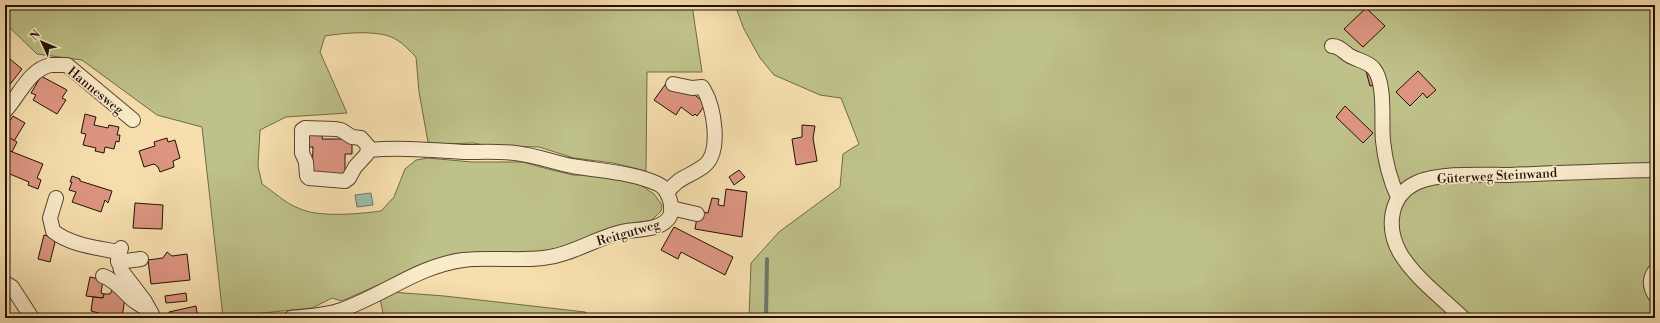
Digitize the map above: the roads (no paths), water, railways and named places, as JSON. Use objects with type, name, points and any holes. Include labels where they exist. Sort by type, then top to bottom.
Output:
[{"type":"street","points":[[1332,46],[1338,47],[1349,55],[1369,65],[1375,71],[1381,90],[1382,131],[1385,153],[1398,197],[1392,213],[1394,237],[1401,253],[1420,277],[1463,318]]},
{"type":"street","name":"Hannesweg","points":[[5,111],[38,70],[50,66],[67,65],[133,120]]},
{"type":"street","points":[[368,150],[388,148],[514,153],[570,166],[629,176],[658,184],[667,193],[676,182],[700,169],[707,163],[712,152],[713,143],[713,116],[702,87],[692,88],[673,84]]},
{"type":"street","points":[[305,128],[341,130],[352,137],[361,138],[366,142],[368,150],[364,158],[355,167],[349,178],[345,181],[311,179],[307,176],[306,162],[302,153],[302,130],[305,128]]},
{"type":"street","name":"Güterweg Steinwand","points":[[1398,197],[1406,189],[1417,182],[1441,177],[1576,171],[1655,170]]},
{"type":"street","name":"Reitgutweg","points":[[290,318],[337,312],[422,273],[453,262],[480,259],[536,259],[561,255],[614,234],[646,229],[660,225],[670,217],[671,208],[667,193]]},
{"type":"street","points":[[56,198],[50,218],[53,230],[60,235],[75,241],[141,259]]},
{"type":"street","points":[[671,208],[697,214]]},
{"type":"street","points":[[120,254],[122,270],[152,313]]},
{"type":"street","points":[[1655,271],[1650,283],[1655,295]]},
{"type":"street","points":[[103,276],[117,285],[137,303],[152,313]]},
{"type":"street","points":[[5,283],[12,287],[32,318]]},
{"type":"waterway","points":[[766,318],[767,259]]}]
